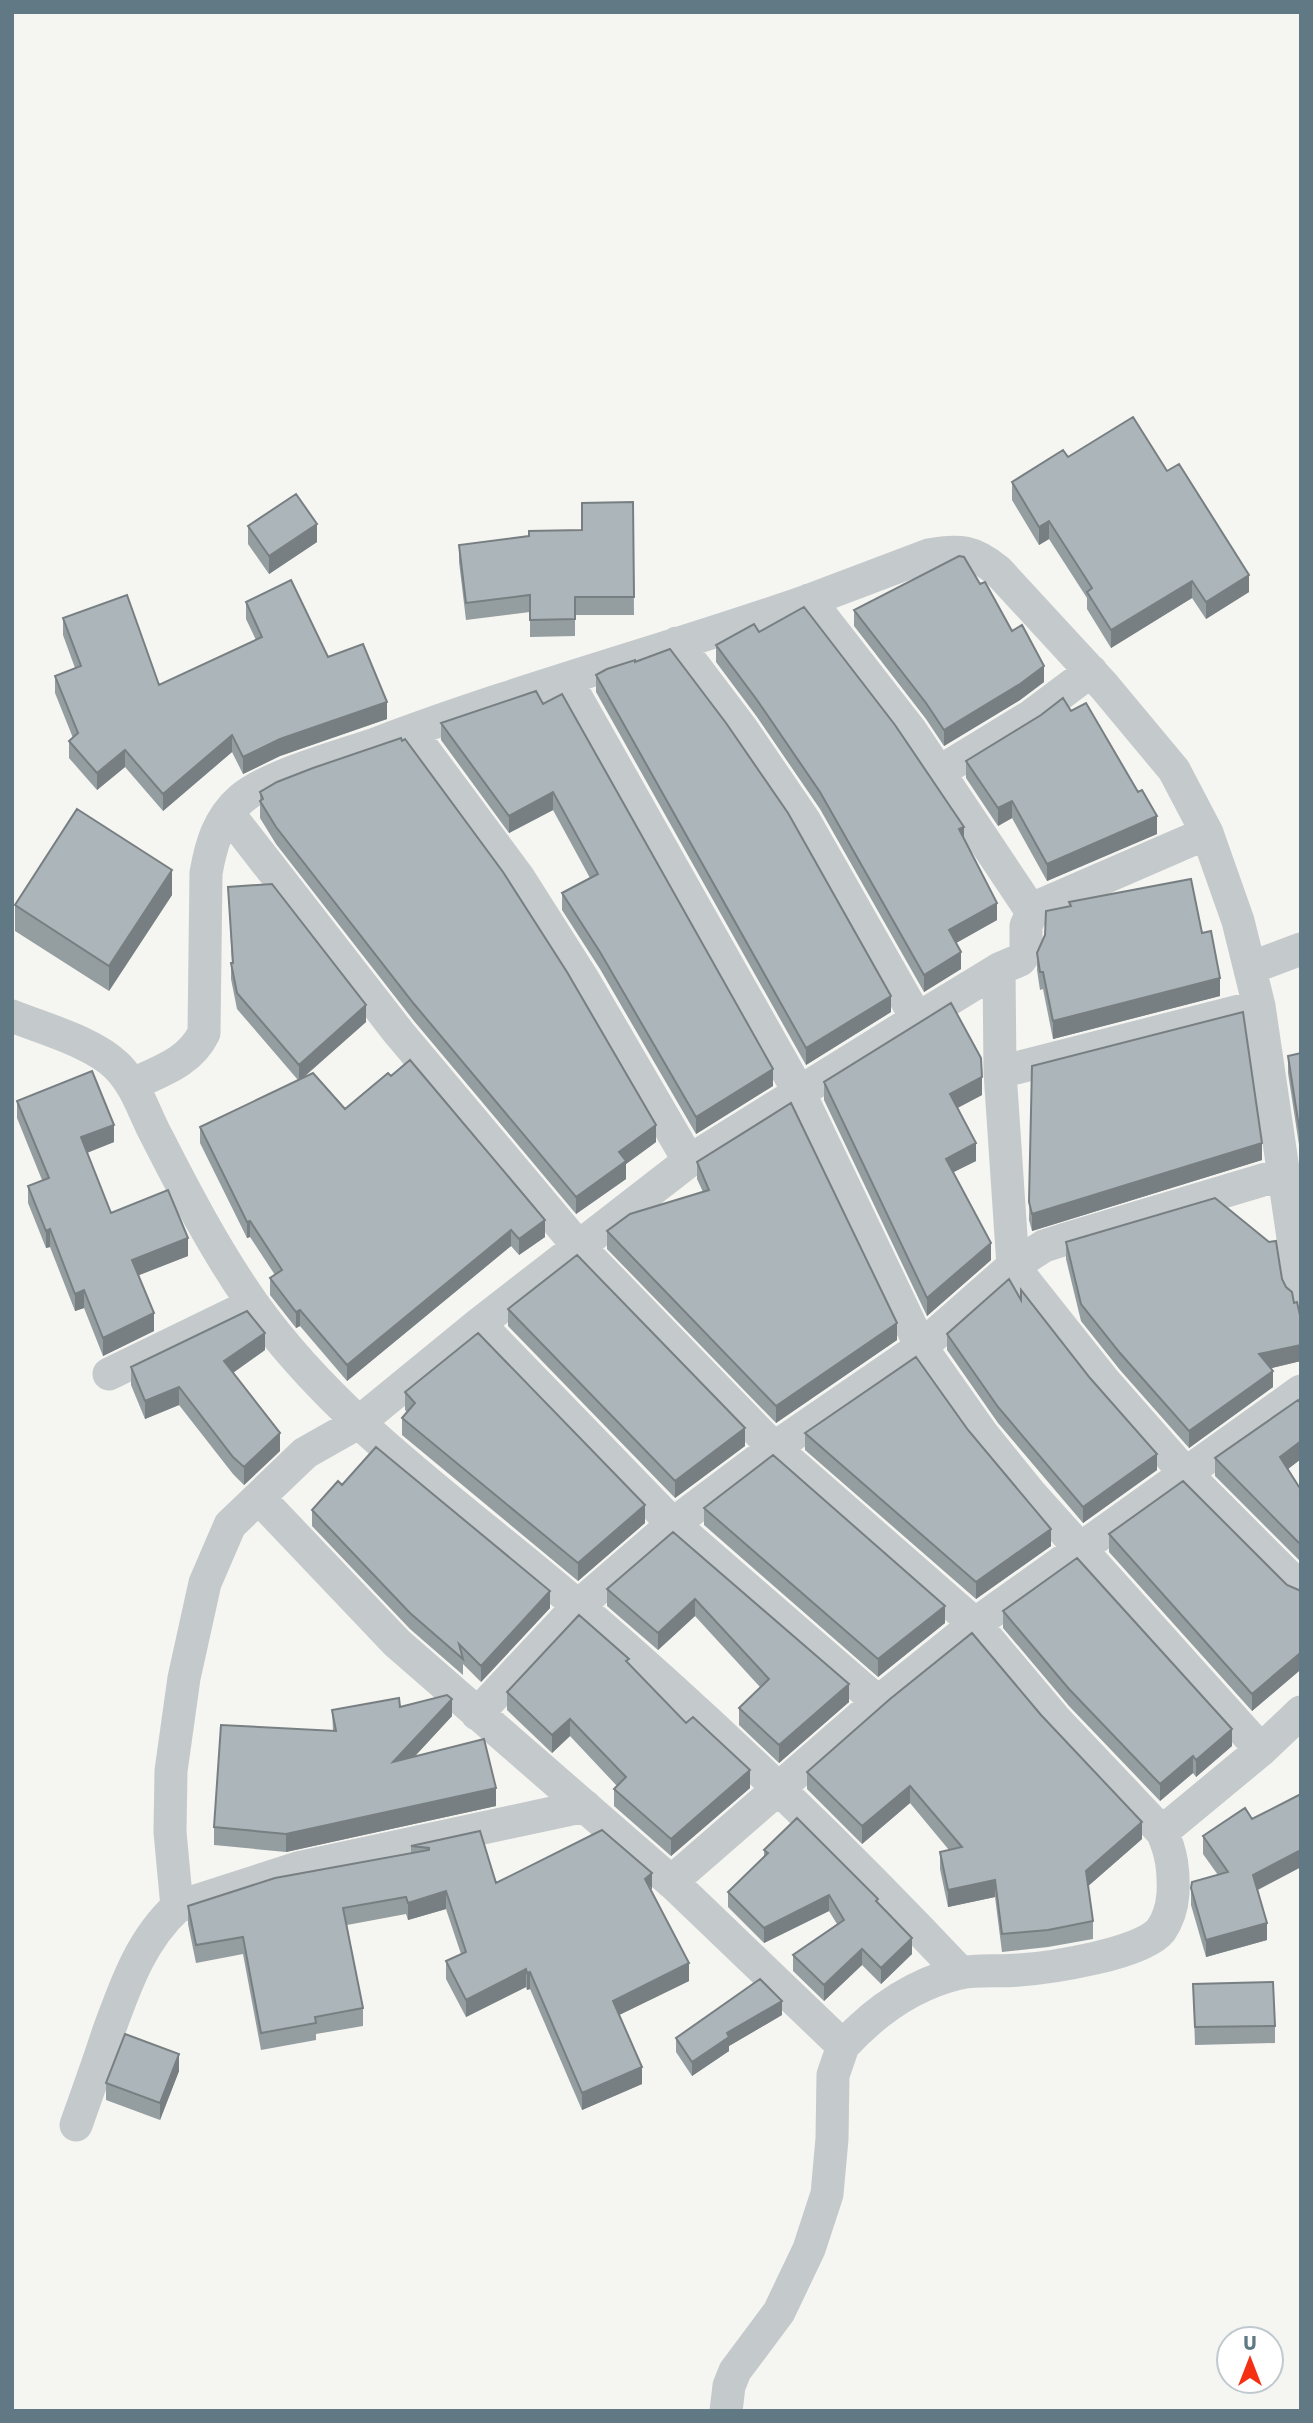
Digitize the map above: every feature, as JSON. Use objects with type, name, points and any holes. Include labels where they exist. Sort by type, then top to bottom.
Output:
[{"type":"street","points":[[133,1084],[178,1063],[199,1044],[204,1033],[206,873],[213,840],[228,813],[243,797],[275,780],[566,678],[809,600],[929,555],[950,551],[965,552],[985,560],[998,570],[1091,671],[1174,771],[1207,833],[1238,921],[1259,1006],[1301,1292]]},
{"type":"street","points":[[809,600],[911,731],[1032,912]]},
{"type":"street","points":[[677,643],[742,729],[804,820],[917,1019]]},
{"type":"street","points":[[939,772],[1031,716],[1091,671]]},
{"type":"street","points":[[566,678],[799,1092],[921,1347],[983,1435],[1030,1493],[1261,1750]]},
{"type":"street","points":[[410,731],[519,878],[583,979],[689,1161]]},
{"type":"street","points":[[228,813],[399,1034],[578,1246],[774,1448],[975,1624],[1055,1719],[1162,1832],[1171,1851],[1174,1880],[1172,1899],[1161,1930],[1150,1940],[1125,1950],[1077,1961],[1020,1970],[961,1973],[927,1984],[894,2001],[864,2022],[843,2046],[833,2074],[832,2140],[827,2194],[809,2249],[779,2312],[735,2371],[729,2386],[726,2411]]},
{"type":"street","points":[[177,1907],[170,1832],[172,1771],[184,1678],[205,1583],[230,1525],[305,1453],[358,1423],[479,1324],[689,1161],[1025,955],[1026,926],[1038,905],[1207,833]]},
{"type":"street","points":[[1250,968],[1301,949]]},
{"type":"street","points":[[999,969],[1000,1072],[1013,1266],[1105,1382],[1186,1474],[1301,1589]]},
{"type":"street","points":[[1000,1072],[1259,1006]]},
{"type":"street","points":[[12,1016],[97,1051],[116,1064],[133,1084],[154,1133],[205,1229],[253,1304],[296,1358],[358,1423],[578,1606],[779,1787],[886,1893],[961,1973]]},
{"type":"street","points":[[477,1714],[578,1606],[673,1524],[774,1448],[921,1347],[1013,1266],[1044,1246],[1283,1174]]},
{"type":"street","points":[[109,1374],[253,1304]]},
{"type":"street","points":[[479,1324],[673,1524],[878,1702]]},
{"type":"street","points":[[671,1882],[878,1702],[975,1624],[1301,1391]]},
{"type":"street","points":[[259,1498],[397,1643],[671,1882],[843,2046]]},
{"type":"street","points":[[1162,1832],[1261,1750],[1301,1712]]},
{"type":"street","points":[[76,2125],[136,1960],[165,1918],[177,1907],[298,1868],[585,1806]]},
{"type":"building","points":[[1133,417],[1167,471],[1179,464],[1249,575],[1206,602],[1192,581],[1111,630],[1087,592],[1092,588],[1049,521],[1039,527],[1012,482],[1063,450],[1068,457]]},
{"type":"building","points":[[296,494],[317,524],[269,556],[248,526]]},
{"type":"building","points":[[633,502],[634,597],[575,597],[575,619],[530,620],[530,595],[466,603],[459,545],[529,536],[529,531],[582,530],[582,503]]},
{"type":"building","points":[[959,556],[964,557],[980,584],[985,582],[1012,631],[1022,625],[1044,666],[1020,684],[944,730],[854,610]]},
{"type":"building","points":[[291,580],[328,657],[363,644],[387,702],[280,739],[243,757],[232,735],[163,794],[125,750],[97,773],[69,741],[78,733],[55,676],[81,666],[63,618],[127,595],[159,685],[262,637],[246,602]]},
{"type":"building","points":[[804,607],[895,725],[964,827],[959,829],[997,903],[949,930],[961,952],[924,975],[820,792],[716,645],[754,624],[759,632]]},
{"type":"building","points":[[670,649],[726,723],[788,813],[891,996],[806,1048],[596,675]]},
{"type":"building","points":[[536,691],[543,704],[562,694],[773,1069],[696,1117],[600,952],[562,893],[598,874],[553,792],[509,816],[441,723]]},
{"type":"building","points":[[1063,698],[1071,711],[1086,703],[1138,792],[1142,790],[1157,816],[1047,864],[1012,801],[998,808],[966,761],[1041,715]]},
{"type":"building","points":[[401,738],[402,741],[405,739],[503,872],[567,972],[656,1125],[619,1152],[626,1161],[576,1197],[414,1004],[276,827],[260,801],[263,799],[260,792],[277,782]]},
{"type":"building","points":[[77,809],[172,870],[109,966],[15,905]]},
{"type":"building","points":[[1191,879],[1202,933],[1211,931],[1220,978],[1053,1021],[1037,953],[1045,935],[1046,911],[1071,906],[1069,902]]},
{"type":"building","points":[[272,884],[366,1005],[299,1065],[237,993],[231,963],[228,887]]},
{"type":"building","points":[[951,1003],[981,1058],[982,1077],[950,1094],[976,1143],[946,1159],[991,1243],[927,1298],[824,1082]]},
{"type":"building","points":[[1243,1012],[1262,1143],[1032,1214],[1029,1202],[1032,1066]]},
{"type":"building","points":[[1301,1053],[1301,1140],[1288,1056]]},
{"type":"building","points":[[410,1060],[545,1220],[519,1239],[511,1230],[347,1365],[300,1310],[296,1312],[270,1278],[282,1270],[250,1221],[247,1222],[200,1127],[313,1073],[345,1109],[388,1073],[391,1076]]},
{"type":"building","points":[[92,1071],[114,1125],[81,1137],[111,1213],[168,1190],[188,1238],[132,1260],[154,1313],[103,1338],[84,1290],[75,1294],[50,1229],[46,1231],[28,1186],[49,1178],[17,1101]]},
{"type":"building","points":[[791,1103],[897,1323],[776,1406],[607,1231],[630,1214],[709,1190],[697,1162]]},
{"type":"building","points":[[1215,1198],[1269,1242],[1276,1241],[1282,1279],[1292,1292],[1294,1303],[1297,1302],[1301,1320],[1301,1345],[1259,1354],[1273,1371],[1189,1431],[1081,1304],[1066,1242]]},
{"type":"building","points":[[577,1255],[745,1428],[675,1481],[508,1309]]},
{"type":"building","points":[[1009,1279],[1021,1300],[1021,1290],[1090,1378],[1157,1454],[1083,1507],[998,1407],[947,1334]]},
{"type":"building","points":[[247,1311],[265,1333],[224,1361],[280,1433],[244,1467],[233,1457],[179,1387],[145,1401],[131,1367]]},
{"type":"building","points":[[478,1333],[645,1505],[578,1563],[402,1418],[415,1403],[405,1392]]},
{"type":"building","points":[[916,1357],[968,1430],[1051,1529],[976,1582],[805,1433]]},
{"type":"building","points":[[1298,1400],[1301,1404],[1301,1441],[1280,1457],[1301,1490],[1301,1545],[1215,1458]]},
{"type":"building","points":[[376,1447],[550,1591],[481,1666],[459,1644],[463,1659],[410,1613],[312,1510],[338,1481],[342,1485]]},
{"type":"building","points":[[773,1455],[945,1606],[878,1659],[704,1508]]},
{"type":"building","points":[[1183,1481],[1287,1585],[1301,1591],[1301,1656],[1299,1654],[1252,1694],[1109,1534]]},
{"type":"building","points":[[673,1532],[849,1684],[779,1745],[739,1708],[769,1679],[695,1599],[658,1633],[607,1589]]},
{"type":"building","points":[[1077,1558],[1232,1729],[1196,1760],[1193,1756],[1160,1784],[1069,1689],[1003,1611]]},
{"type":"building","points":[[579,1615],[629,1659],[626,1661],[686,1723],[693,1717],[750,1770],[671,1839],[614,1789],[626,1777],[570,1719],[552,1735],[507,1692]]},
{"type":"building","points":[[972,1633],[1041,1715],[1142,1822],[1086,1871],[1093,1921],[1048,1930],[1002,1934],[995,1880],[948,1890],[940,1852],[962,1847],[910,1786],[862,1826],[807,1772],[890,1699]]},
{"type":"building","points":[[447,1695],[452,1699],[393,1762],[484,1739],[496,1788],[286,1834],[214,1827],[221,1725],[336,1731],[332,1710],[399,1698],[400,1707]]},
{"type":"building","points":[[1301,1794],[1301,1850],[1253,1875],[1267,1923],[1206,1940],[1191,1888],[1192,1882],[1228,1872],[1203,1836],[1245,1808],[1252,1819]]},
{"type":"building","points":[[797,1818],[878,1899],[876,1901],[912,1938],[881,1968],[862,1949],[824,1985],[793,1955],[844,1920],[829,1895],[764,1928],[728,1892],[768,1853],[764,1850]]},
{"type":"building","points":[[602,1830],[652,1873],[645,1879],[689,1963],[613,2001],[642,2067],[582,2093],[530,1972],[527,1973],[526,1969],[466,2000],[446,1961],[466,1952],[446,1891],[408,1903],[406,1897],[343,1908],[363,2008],[315,2017],[316,2023],[261,2033],[243,1937],[196,1945],[188,1906],[275,1878],[429,1850],[411,1846],[480,1831],[496,1883]]},
{"type":"building","points":[[760,1979],[782,2001],[727,2033],[729,2037],[692,2062],[676,2038]]},
{"type":"building","points":[[1273,1982],[1275,2026],[1195,2027],[1193,1984]]},
{"type":"building","points":[[125,2034],[179,2054],[160,2103],[106,2083]]}]
